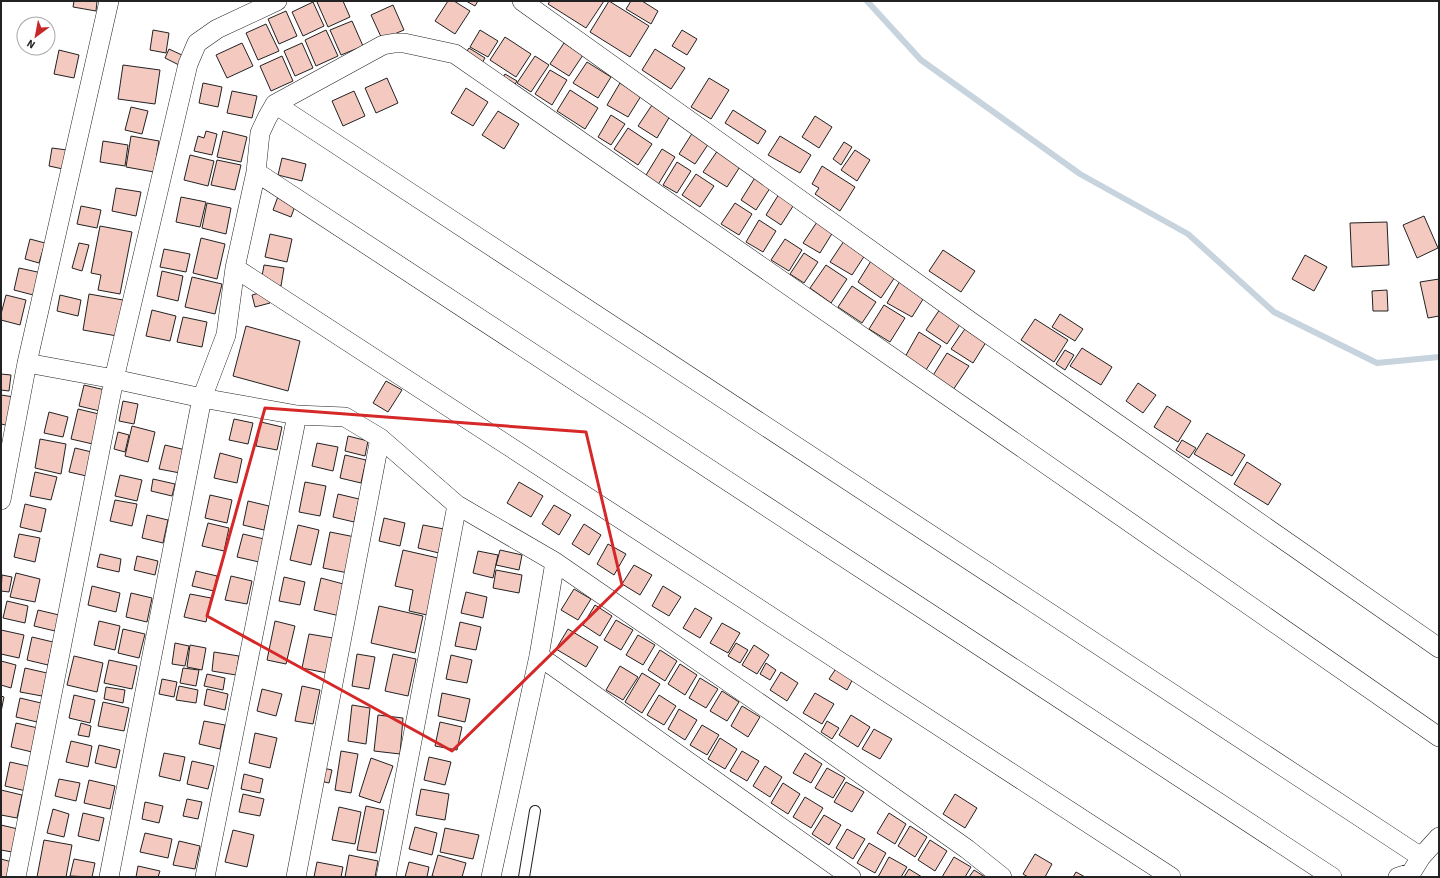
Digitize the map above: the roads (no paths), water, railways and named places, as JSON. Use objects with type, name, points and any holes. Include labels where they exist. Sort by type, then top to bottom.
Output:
[{"type":"street","points":[[1,500],[27,362],[109,1]]},
{"type":"street","points":[[16,877],[114,379],[188,64],[197,43],[217,29],[276,1]]},
{"type":"street","points":[[522,1],[974,324],[1439,648]]},
{"type":"street","points":[[109,877],[202,398],[226,335],[235,268],[256,172],[260,133],[275,104],[383,46],[395,43],[404,43],[455,54],[1439,737]]},
{"type":"street","points":[[275,104],[1420,858]]},
{"type":"street","points":[[256,172],[1332,877]]},
{"type":"street","points":[[235,268],[1171,877]]},
{"type":"street","points":[[27,362],[202,398],[297,415],[345,417],[380,438],[457,505],[555,562],[804,734],[967,849],[1002,877]]},
{"type":"street","points":[[205,877],[297,415]]},
{"type":"street","points":[[296,877],[380,438]]},
{"type":"street","points":[[386,877],[457,505]]},
{"type":"street","points":[[492,877],[539,656],[555,562]]},
{"type":"street","points":[[539,656],[851,877]]},
{"type":"street","points":[[1398,877],[1411,873],[1420,858],[1439,836]]},
{"type":"lane","points":[[524,877],[535,811]]},
{"type":"waterway","points":[[867,1],[921,60],[1080,174],[1188,234],[1274,312],[1377,363],[1439,357]]}]
